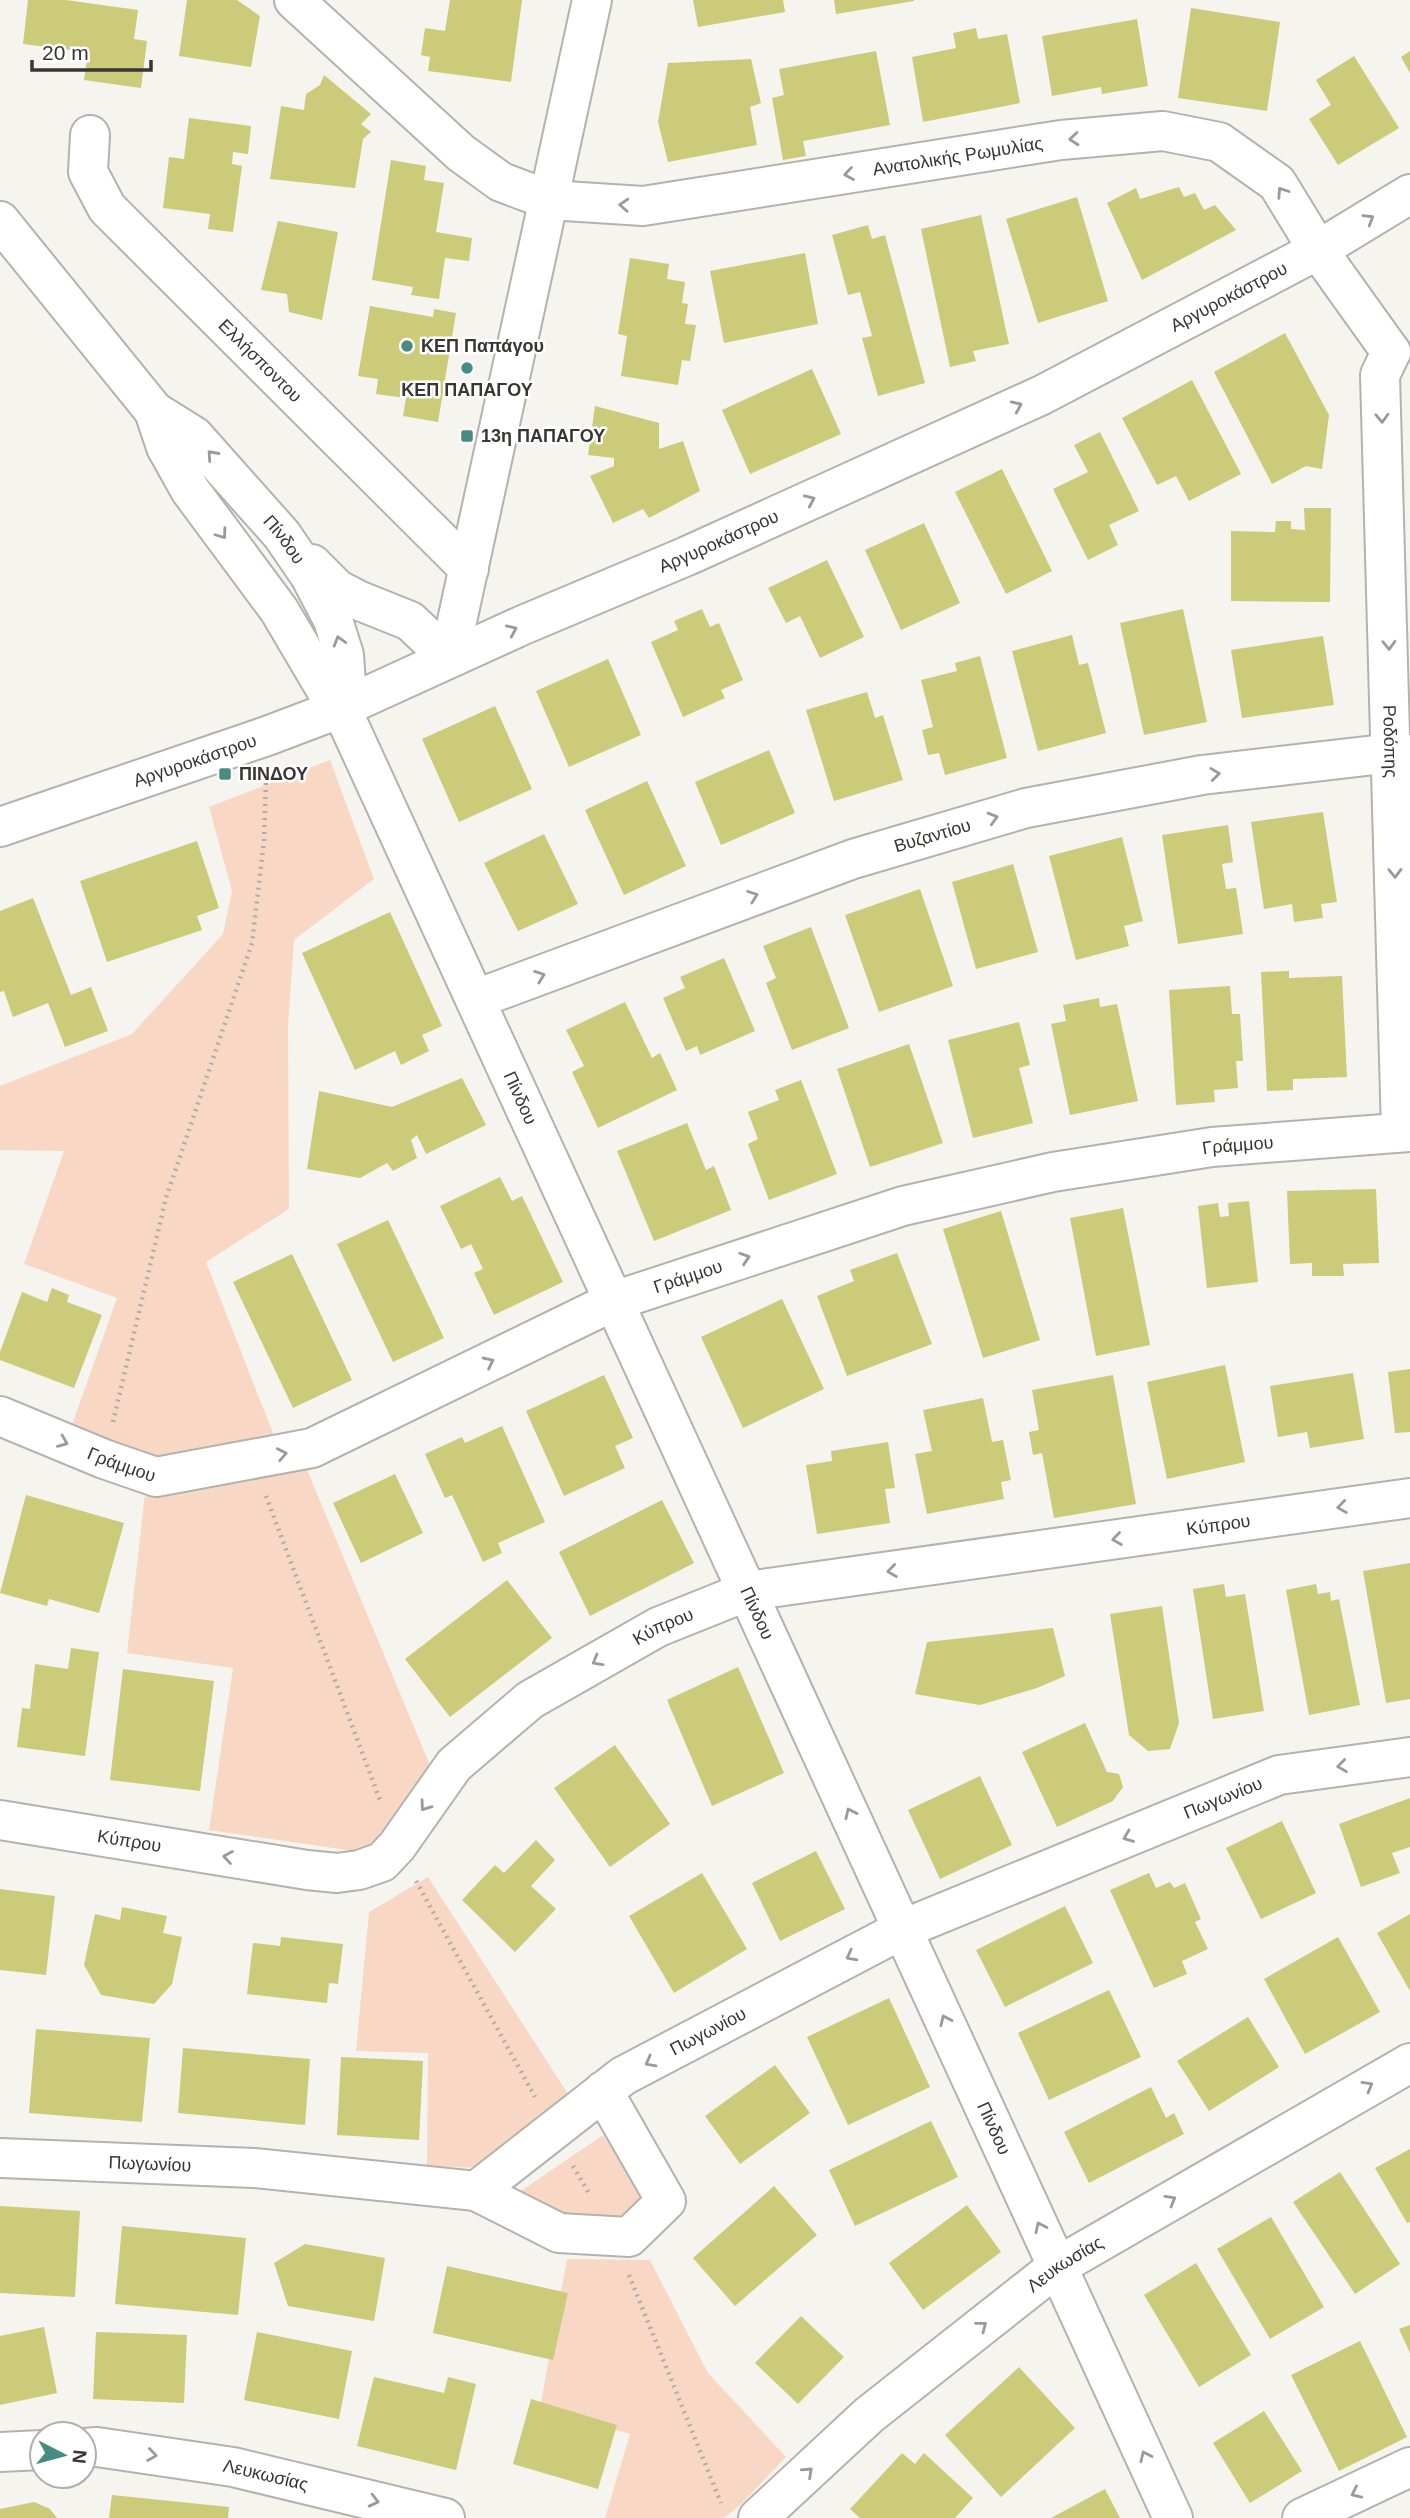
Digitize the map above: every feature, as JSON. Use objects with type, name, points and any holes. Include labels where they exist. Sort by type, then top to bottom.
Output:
[{"type":"street","points":[[294,0],[461,153],[501,182],[549,200]]},
{"type":"street","points":[[449,658],[592,0]]},
{"type":"street","name":"Ανατολικής Ρωμυλίας","points":[[549,200],[643,206],[1061,140],[1163,131],[1219,142],[1277,183],[1318,250],[1400,349]]},
{"type":"street","name":"Ελλήσποντου","points":[[90,135],[88,172],[107,208],[469,569]]},
{"type":"street","name":"Αργυροκάστρου","points":[[0,827],[341,708],[449,658],[687,556],[1042,395],[1318,250],[1410,194]]},
{"type":"street","name":"Πίνδου","points":[[0,221],[154,411],[194,436],[282,535],[310,576],[333,620],[344,654],[346,684],[341,708]]},
{"type":"street","name":"Ροδόπης","points":[[1400,349],[1381,375],[1401,753],[1405,1132]]},
{"type":"street","name":"Πίνδου","points":[[154,411],[166,447],[190,490],[279,610],[328,693],[341,708],[1173,2518]]},
{"type":"street","points":[[282,535],[337,589],[410,621],[449,658]]},
{"type":"street","name":"Βυζαντίου","points":[[476,999],[853,859],[1026,808],[1202,775],[1401,753]]},
{"type":"street","name":"Γράμμου","points":[[0,1416],[104,1459],[156,1477],[312,1448],[614,1301],[903,1206],[1052,1172],[1212,1147],[1405,1132]]},
{"type":"street","name":"Κύπρου","points":[[0,1819],[293,1868],[337,1873],[359,1870],[382,1862],[397,1846],[454,1765],[530,1700],[658,1627],[748,1591],[1410,1498]]},
{"type":"street","name":"Πωγωνίου","points":[[0,2158],[254,2168],[476,2191],[623,2076],[903,1929],[1279,1775],[1410,1757]]},
{"type":"street","name":"Λευκωσίας","points":[[758,2518],[869,2414],[1058,2266],[1410,2063]]},
{"type":"street","points":[[476,2191],[559,2233],[629,2237],[666,2201],[603,2091]]},
{"type":"street","name":"Λευκωσίας","points":[[98,2447],[233,2467],[445,2518]]},
{"type":"street","points":[[0,2452],[28,2451]]},
{"type":"street","points":[[1302,2518],[1410,2468]]},
{"type":"path","points":[[104,1459],[166,1198],[251,943],[264,841],[267,736]]},
{"type":"path","points":[[252,1459],[397,1846],[613,2236],[722,2505]]},
{"type":"shaded area","points":[[330,760],[374,879],[294,940],[288,1026],[289,1209],[206,1262],[278,1446],[156,1468],[68,1436],[117,1298],[24,1264],[64,1151],[0,1150],[0,1086],[132,1034],[223,934],[232,891],[209,807]]},
{"type":"shaded area","points":[[303,1460],[434,1775],[368,1853],[209,1830],[233,1668],[127,1653],[146,1485]]},
{"type":"shaded area","points":[[428,1877],[570,2097],[485,2168],[427,2166],[428,2053],[356,2051],[369,1912]]},
{"type":"shaded area","points":[[603,2135],[650,2200],[626,2226],[529,2206],[518,2193]]},
{"type":"shaded area","points":[[567,2259],[650,2260],[708,2373],[786,2457],[724,2518],[605,2518],[630,2434],[540,2408]]},
{"type":"building","points":[[28,0],[66,0],[138,10],[134,39],[147,41],[141,88],[84,80],[88,52],[23,44]]},
{"type":"building","points":[[187,0],[237,0],[260,16],[251,67],[179,56]]},
{"type":"building","points":[[450,0],[522,0],[511,82],[428,71],[430,57],[421,55],[425,28],[445,31]]},
{"type":"building","points":[[693,0],[783,0],[785,12],[698,27]]},
{"type":"building","points":[[834,0],[914,0],[914,1],[836,14]]},
{"type":"building","points":[[1191,8],[1280,22],[1267,111],[1178,98]]},
{"type":"building","points":[[1137,19],[1148,86],[1102,94],[1101,87],[1052,96],[1042,36]]},
{"type":"building","points":[[976,28],[978,39],[1007,34],[1020,103],[923,122],[912,57],[956,48],[953,33]]},
{"type":"building","points":[[876,51],[890,125],[803,141],[806,156],[783,160],[772,98],[784,95],[779,69]]},
{"type":"building","points":[[1410,51],[1410,73],[1401,57]]},
{"type":"building","points":[[1354,56],[1399,128],[1338,165],[1309,119],[1331,105],[1316,80]]},
{"type":"building","points":[[751,59],[761,103],[750,107],[757,145],[668,162],[658,122],[668,63]]},
{"type":"building","points":[[324,75],[371,114],[361,124],[371,132],[363,139],[355,188],[270,179],[281,106],[304,110],[306,94],[320,85]]},
{"type":"building","points":[[189,118],[251,126],[248,154],[233,152],[232,164],[242,166],[233,232],[208,229],[210,214],[163,208],[169,157],[184,159]]},
{"type":"building","points":[[391,160],[426,166],[424,180],[444,183],[436,232],[472,238],[469,261],[445,258],[439,299],[411,295],[413,287],[372,280]]},
{"type":"building","points":[[1179,187],[1184,197],[1195,193],[1204,210],[1215,205],[1236,230],[1142,280],[1107,203],[1136,188],[1140,199]]},
{"type":"building","points":[[1077,197],[1108,301],[1038,323],[1006,219]]},
{"type":"building","points":[[981,215],[1009,344],[973,351],[976,361],[950,367],[921,229]]},
{"type":"building","points":[[278,221],[338,232],[322,320],[289,312],[287,294],[261,290]]},
{"type":"building","points":[[868,225],[872,239],[885,235],[925,383],[878,396],[862,338],[872,336],[860,292],[848,295],[832,235]]},
{"type":"building","points":[[805,253],[818,324],[724,343],[710,271]]},
{"type":"building","points":[[630,258],[669,264],[667,279],[685,282],[682,303],[688,304],[685,324],[696,325],[690,361],[682,360],[678,385],[621,376],[627,336],[618,334]]},
{"type":"building","name":"ΚΕΠ Παπάγου","points":[[370,306],[433,317],[434,309],[456,313],[438,422],[403,416],[406,398],[376,394],[378,379],[358,376]]},
{"type":"building","points":[[1285,333],[1329,415],[1322,469],[1306,466],[1272,484],[1214,372]]},
{"type":"building","points":[[812,369],[841,434],[750,474],[722,410]]},
{"type":"building","points":[[1192,380],[1241,474],[1189,501],[1176,476],[1157,485],[1122,418]]},
{"type":"building","points":[[595,406],[659,423],[659,449],[683,441],[700,491],[649,518],[643,509],[613,523],[590,476],[614,466],[614,458],[588,455]]},
{"type":"building","points":[[1100,432],[1139,511],[1109,525],[1118,545],[1088,560],[1053,489],[1088,472],[1074,445]]},
{"type":"building","points":[[1002,469],[1052,571],[1006,594],[955,492]]},
{"type":"building","points":[[1304,508],[1331,508],[1330,602],[1231,601],[1231,531],[1275,532],[1276,521],[1291,521],[1291,529],[1305,530]]},
{"type":"building","points":[[924,523],[960,603],[901,630],[865,550]]},
{"type":"building","points":[[827,560],[864,637],[820,658],[800,616],[786,623],[768,588]]},
{"type":"building","points":[[702,609],[710,627],[719,623],[743,680],[721,690],[725,698],[683,717],[651,642],[678,630],[674,621]]},
{"type":"building","points":[[1183,609],[1207,722],[1144,735],[1120,623]]},
{"type":"building","points":[[1072,635],[1079,665],[1088,663],[1106,733],[1038,751],[1012,651]]},
{"type":"building","points":[[1323,636],[1334,705],[1242,718],[1231,650]]},
{"type":"building","points":[[980,656],[1007,758],[945,775],[939,753],[928,755],[922,730],[933,727],[921,680],[957,671],[955,663]]},
{"type":"building","points":[[608,659],[641,735],[569,767],[536,691]]},
{"type":"building","points":[[867,692],[875,718],[883,715],[903,780],[834,801],[806,710]]},
{"type":"building","points":[[495,706],[532,789],[459,822],[422,739]]},
{"type":"building","points":[[769,750],[795,813],[721,845],[695,782]]},
{"type":"building","points":[[647,781],[686,866],[624,895],[585,810]]},
{"type":"building","points":[[1323,812],[1337,902],[1321,904],[1323,918],[1294,922],[1292,904],[1264,909],[1251,822]]},
{"type":"building","points":[[1228,825],[1233,862],[1222,864],[1226,889],[1236,888],[1243,934],[1178,944],[1162,835]]},
{"type":"building","points":[[544,834],[578,904],[518,931],[484,863]]},
{"type":"building","points":[[1122,837],[1143,921],[1124,926],[1129,946],[1076,960],[1049,856]]},
{"type":"building","points":[[197,841],[219,908],[197,916],[202,930],[107,962],[80,881]]},
{"type":"building","points":[[1013,864],[1038,952],[976,969],[952,882]]},
{"type":"building","points":[[920,889],[953,986],[879,1012],[845,915]]},
{"type":"building","points":[[33,898],[71,995],[91,987],[108,1031],[65,1047],[48,1003],[13,1017],[4,991],[0,992],[0,911]]},
{"type":"building","points":[[390,912],[442,1026],[422,1035],[429,1051],[401,1065],[395,1051],[355,1070],[302,953]]},
{"type":"building","points":[[811,927],[849,1028],[792,1050],[766,983],[776,978],[763,946]]},
{"type":"building","points":[[724,958],[755,1031],[700,1055],[697,1046],[686,1051],[663,998],[685,988],[680,977]]},
{"type":"building","points":[[1289,971],[1289,978],[1342,976],[1347,1077],[1293,1079],[1293,1090],[1267,1091],[1261,972]]},
{"type":"building","points":[[1230,986],[1232,1014],[1240,1014],[1243,1061],[1236,1061],[1238,1088],[1214,1090],[1215,1102],[1176,1105],[1169,990]]},
{"type":"building","points":[[1099,998],[1100,1007],[1117,1004],[1138,1101],[1070,1115],[1051,1024],[1066,1021],[1063,1005]]},
{"type":"building","points":[[625,1002],[652,1058],[660,1053],[677,1090],[598,1128],[572,1072],[584,1066],[566,1030]]},
{"type":"building","points":[[1019,1022],[1030,1065],[1019,1068],[1033,1123],[973,1138],[948,1040]]},
{"type":"building","points":[[909,1044],[943,1143],[870,1167],[837,1069]]},
{"type":"building","points":[[462,1078],[486,1125],[426,1154],[417,1135],[411,1140],[417,1158],[393,1171],[387,1163],[360,1178],[307,1169],[319,1091],[392,1107]]},
{"type":"building","points":[[801,1080],[837,1174],[769,1200],[748,1144],[758,1139],[748,1112],[779,1100],[775,1090]]},
{"type":"building","points":[[687,1123],[706,1170],[714,1166],[731,1210],[654,1241],[617,1151]]},
{"type":"building","points":[[500,1177],[512,1201],[522,1196],[563,1282],[494,1315],[474,1273],[483,1269],[471,1244],[461,1249],[440,1206]]},
{"type":"building","points":[[1376,1189],[1379,1263],[1343,1264],[1344,1276],[1312,1276],[1312,1263],[1290,1264],[1287,1191]]},
{"type":"building","points":[[1249,1201],[1258,1282],[1207,1288],[1198,1206],[1218,1203],[1220,1217],[1229,1216],[1228,1203]]},
{"type":"building","points":[[1123,1208],[1150,1345],[1096,1356],[1070,1218]]},
{"type":"building","points":[[1001,1211],[1040,1340],[983,1358],[943,1229]]},
{"type":"building","points":[[388,1220],[444,1338],[393,1362],[337,1244]]},
{"type":"building","points":[[897,1253],[932,1344],[847,1376],[817,1296],[854,1281],[850,1270]]},
{"type":"building","points":[[292,1254],[352,1380],[293,1408],[233,1282]]},
{"type":"building","points":[[52,1288],[69,1295],[67,1302],[102,1315],[74,1388],[0,1360],[0,1352],[22,1292],[47,1302]]},
{"type":"building","points":[[782,1299],[824,1389],[743,1428],[701,1337]]},
{"type":"building","points":[[1225,1365],[1245,1462],[1167,1479],[1147,1382]]},
{"type":"building","points":[[1410,1369],[1410,1432],[1395,1433],[1388,1372]]},
{"type":"building","points":[[1353,1373],[1364,1439],[1310,1448],[1307,1432],[1278,1437],[1270,1386]]},
{"type":"building","points":[[604,1375],[633,1438],[615,1446],[625,1468],[564,1496],[526,1411]]},
{"type":"building","points":[[1113,1375],[1136,1504],[1054,1518],[1042,1453],[1033,1455],[1029,1432],[1039,1430],[1032,1390]]},
{"type":"building","points":[[983,1398],[992,1442],[1003,1440],[1011,1480],[1001,1482],[1004,1499],[927,1514],[915,1454],[932,1451],[923,1410]]},
{"type":"building","points":[[502,1426],[545,1522],[498,1543],[502,1553],[483,1562],[452,1495],[445,1498],[425,1454],[462,1437],[465,1443]]},
{"type":"building","points":[[888,1442],[895,1488],[885,1489],[890,1523],[817,1534],[806,1465],[832,1461],[831,1451]]},
{"type":"building","points":[[395,1474],[423,1533],[361,1563],[333,1503]]},
{"type":"building","points":[[26,1495],[124,1523],[99,1613],[49,1599],[47,1606],[0,1593]]},
{"type":"building","points":[[662,1500],[694,1563],[590,1616],[559,1552]]},
{"type":"building","points":[[1410,1563],[1410,1699],[1386,1703],[1363,1571]]},
{"type":"building","points":[[507,1580],[552,1638],[450,1717],[405,1659]]},
{"type":"building","points":[[1224,1584],[1226,1597],[1245,1594],[1264,1711],[1213,1719],[1193,1589]]},
{"type":"building","points":[[1316,1584],[1318,1594],[1330,1592],[1331,1601],[1339,1599],[1360,1705],[1309,1715],[1286,1590]]},
{"type":"building","points":[[1162,1606],[1179,1723],[1170,1749],[1148,1751],[1129,1735],[1110,1614]]},
{"type":"building","points":[[1053,1628],[1065,1676],[1037,1688],[980,1705],[915,1694],[927,1642]]},
{"type":"building","points":[[71,1648],[99,1652],[85,1756],[17,1747],[22,1708],[30,1709],[35,1664],[68,1669]]},
{"type":"building","points":[[738,1667],[784,1773],[712,1806],[667,1700]]},
{"type":"building","points":[[123,1669],[214,1681],[200,1791],[110,1780]]},
{"type":"building","points":[[1085,1723],[1107,1772],[1119,1774],[1123,1787],[1113,1801],[1057,1827],[1022,1752]]},
{"type":"building","points":[[615,1745],[670,1824],[610,1867],[554,1788]]},
{"type":"building","points":[[980,1776],[1012,1845],[940,1879],[908,1810]]},
{"type":"building","points":[[1410,1798],[1410,1847],[1392,1853],[1400,1873],[1361,1887],[1339,1824]]},
{"type":"building","points":[[1282,1821],[1316,1893],[1261,1919],[1226,1848]]},
{"type":"building","points":[[536,1840],[555,1860],[531,1886],[556,1909],[515,1952],[462,1900],[495,1865],[504,1873]]},
{"type":"building","points":[[816,1851],[845,1909],[780,1941],[752,1883]]},
{"type":"building","points":[[702,1873],[747,1949],[674,1993],[629,1916]]},
{"type":"building","points":[[1149,1873],[1156,1888],[1170,1882],[1174,1888],[1185,1883],[1201,1919],[1195,1922],[1208,1949],[1182,1961],[1187,1974],[1154,1988],[1110,1890]]},
{"type":"building","points":[[0,1889],[55,1896],[46,1975],[0,1970]]},
{"type":"building","points":[[1065,1906],[1093,1963],[1005,2007],[976,1950]]},
{"type":"building","points":[[122,1907],[167,1916],[163,1933],[182,1937],[172,1984],[154,2004],[101,1995],[84,1965],[95,1914],[120,1920]]},
{"type":"building","points":[[1410,1914],[1410,1991],[1377,1933]]},
{"type":"building","points":[[281,1937],[343,1944],[338,1984],[329,1983],[327,2003],[247,1994],[253,1943],[280,1946]]},
{"type":"building","points":[[1338,1937],[1380,2012],[1305,2054],[1264,1979]]},
{"type":"building","points":[[1109,1990],[1141,2057],[1049,2100],[1018,2033]]},
{"type":"building","points":[[889,1998],[930,2087],[848,2125],[807,2037]]},
{"type":"building","points":[[1248,2017],[1279,2067],[1209,2111],[1177,2061]]},
{"type":"building","points":[[36,2029],[150,2038],[142,2122],[29,2113]]},
{"type":"building","points":[[183,2048],[310,2059],[305,2125],[178,2113]]},
{"type":"building","points":[[341,2057],[423,2061],[419,2140],[337,2135]]},
{"type":"building","points":[[775,2065],[810,2113],[740,2164],[705,2116]]},
{"type":"building","points":[[1151,2087],[1166,2118],[1174,2113],[1184,2134],[1089,2183],[1064,2132]]},
{"type":"building","points":[[931,2121],[958,2177],[855,2226],[829,2170]]},
{"type":"building","points":[[1410,2149],[1410,2222],[1407,2223],[1375,2168]]},
{"type":"building","points":[[1340,2172],[1400,2264],[1355,2294],[1293,2202]]},
{"type":"building","points":[[774,2186],[817,2235],[735,2306],[693,2258]]},
{"type":"building","points":[[967,2205],[1001,2252],[923,2310],[889,2263]]},
{"type":"building","points":[[0,2206],[80,2211],[75,2297],[0,2293]]},
{"type":"building","points":[[1271,2217],[1324,2307],[1270,2339],[1217,2249]]},
{"type":"building","points":[[122,2226],[246,2238],[238,2315],[115,2304]]},
{"type":"building","points":[[305,2244],[385,2258],[374,2321],[288,2306],[274,2263]]},
{"type":"building","points":[[1196,2263],[1251,2355],[1199,2387],[1144,2295]]},
{"type":"building","points":[[447,2266],[568,2293],[553,2360],[433,2333]]},
{"type":"building","points":[[801,2316],[844,2357],[798,2404],[755,2363]]},
{"type":"building","points":[[1410,2325],[1410,2353],[1399,2329]]},
{"type":"building","points":[[44,2327],[57,2393],[0,2405],[0,2336]]},
{"type":"building","points":[[96,2332],[187,2335],[184,2403],[93,2399]]},
{"type":"building","points":[[257,2332],[352,2351],[339,2419],[244,2400]]},
{"type":"building","points":[[1360,2341],[1407,2437],[1339,2471],[1291,2375]]},
{"type":"building","points":[[1019,2367],[1075,2428],[1001,2497],[945,2435]]},
{"type":"building","points":[[374,2377],[444,2393],[448,2377],[476,2384],[456,2470],[357,2446]]},
{"type":"building","points":[[531,2399],[617,2425],[598,2489],[513,2464]]},
{"type":"building","points":[[1264,2411],[1302,2471],[1250,2503],[1213,2443]]},
{"type":"building","points":[[902,2453],[915,2464],[924,2453],[973,2498],[955,2518],[860,2518],[850,2509]]},
{"type":"building","points":[[1105,2489],[1120,2518],[1051,2518]]},
{"type":"building","points":[[112,2495],[229,2507],[228,2518],[109,2518]]},
{"type":"building","points":[[34,2502],[50,2509],[57,2518],[0,2518],[0,2509]]},
{"type":"place","name":"ΚΕΠ Παπάγου","points":[[407,346]]},
{"type":"place","name":"ΚΕΠ ΠΑΠΑΓΟΥ","points":[[467,368]]},
{"type":"place","name":"13η ΠΑΠΑΓΟΥ","points":[[467,436]]},
{"type":"place","name":"ΠΙΝΔΟΥ","points":[[225,774]]}]
